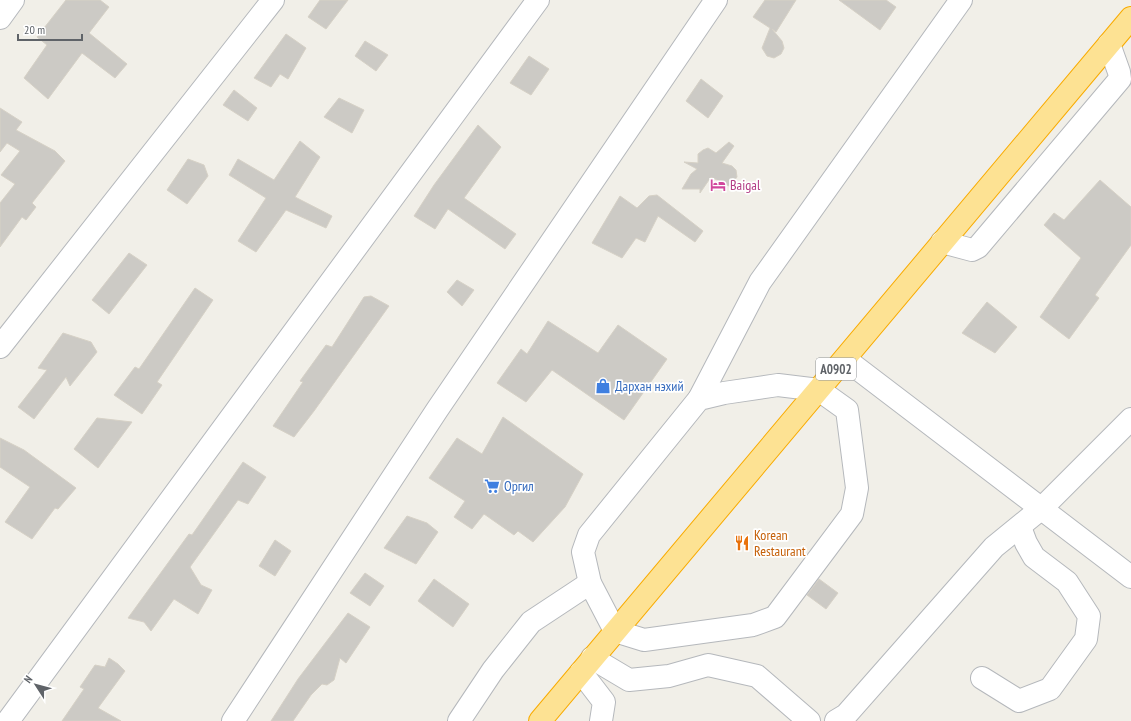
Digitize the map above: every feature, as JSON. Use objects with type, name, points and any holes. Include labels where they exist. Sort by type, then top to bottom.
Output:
[{"type":"highway","name":"A0902","points":[[540,721],[1131,18]]},
{"type":"street","points":[[0,18],[13,0]]},
{"type":"street","points":[[0,347],[273,0]]},
{"type":"street","points":[[8,721],[538,0]]},
{"type":"street","points":[[233,721],[437,410],[716,0]]},
{"type":"street","points":[[699,399],[724,393],[778,385],[819,390],[847,410],[857,488],[852,514],[775,617],[753,625],[644,640],[615,631],[590,583],[583,552],[590,535],[699,399],[760,282],[961,0]]},
{"type":"street","points":[[942,242],[972,250],[978,247],[1026,191],[1120,79],[1109,44]]},
{"type":"street","points":[[1002,171],[1026,191]]},
{"type":"street","points":[[845,359],[1131,577]]},
{"type":"street","points":[[836,721],[846,715],[994,547],[1005,536],[1020,527],[1042,508],[1131,419]]},
{"type":"street","points":[[982,678],[1019,701],[1044,692],[1050,689],[1086,639],[1089,616],[1067,582],[1034,557],[1026,543],[1020,527]]},
{"type":"street","points":[[459,721],[493,670],[531,622],[590,583]]},
{"type":"street","points":[[586,665],[604,702],[601,721]]},
{"type":"street","points":[[586,665],[629,680],[669,676],[708,665],[757,676],[809,721]]},
{"type":"building","points":[[66,0],[100,0],[109,7],[89,33],[127,64],[115,78],[82,53],[48,99],[24,78],[47,45],[37,37]]},
{"type":"building","points":[[320,0],[348,0],[326,29],[308,17]]},
{"type":"building","points":[[765,0],[796,0],[776,32],[772,29],[782,41],[784,48],[781,54],[774,58],[767,56],[762,48],[770,28],[753,17]]},
{"type":"building","points":[[839,0],[886,0],[896,7],[880,30]]},
{"type":"building","points":[[286,34],[306,48],[288,79],[280,74],[271,87],[254,78]]},
{"type":"building","points":[[365,41],[388,55],[376,71],[355,56]]},
{"type":"building","points":[[529,56],[549,69],[531,95],[510,83]]},
{"type":"building","points":[[701,79],[723,96],[708,118],[686,101]]},
{"type":"building","points":[[234,90],[257,108],[248,121],[223,105]]},
{"type":"building","points":[[339,98],[364,110],[352,133],[324,117]]},
{"type":"building","points":[[0,108],[22,122],[16,130],[55,151],[65,161],[32,203],[36,207],[26,220],[22,217],[0,247],[0,203],[15,184],[1,175],[20,151],[7,143],[0,152]]},
{"type":"building","points":[[478,125],[501,147],[464,198],[516,234],[505,249],[448,209],[435,229],[414,216],[434,185]]},
{"type":"building","points":[[300,141],[320,157],[295,197],[332,216],[326,228],[286,210],[256,252],[238,241],[266,198],[229,175],[238,159],[274,180]]},
{"type":"building","points":[[729,142],[734,146],[722,163],[732,166],[736,170],[737,177],[733,182],[739,191],[711,177],[700,193],[700,189],[682,189],[691,174],[697,169],[684,162],[698,163],[698,154],[703,150],[708,148],[716,153]]},
{"type":"building","points":[[188,159],[204,165],[208,176],[187,204],[167,190]]},
{"type":"building","points":[[1100,180],[1131,207],[1131,245],[1095,295],[1099,298],[1069,339],[1040,317],[1081,258],[1044,225],[1054,213],[1064,220]]},
{"type":"building","points":[[657,195],[703,231],[695,242],[658,216],[645,242],[636,238],[622,258],[592,243],[620,196],[637,208],[649,196]]},
{"type":"building","points":[[129,253],[147,265],[109,314],[92,300]]},
{"type":"building","points":[[457,280],[474,290],[462,306],[447,292]]},
{"type":"building","points":[[195,288],[213,300],[157,382],[162,385],[142,414],[114,395],[135,367],[139,369]]},
{"type":"building","points":[[371,296],[389,306],[314,411],[294,437],[273,426],[303,382],[300,381],[326,345],[332,347],[364,297]]},
{"type":"building","points":[[987,302],[1017,327],[995,353],[962,333]]},
{"type":"building","points":[[548,321],[598,353],[618,325],[667,359],[624,420],[552,370],[526,402],[497,383],[521,349],[527,354]]},
{"type":"building","points":[[63,333],[91,342],[97,352],[70,386],[66,377],[34,419],[18,407],[47,370],[38,368]]},
{"type":"building","points":[[503,417],[583,474],[565,507],[533,542],[518,531],[514,535],[484,514],[472,529],[454,517],[465,501],[429,478],[457,438],[482,454]]},
{"type":"building","points":[[97,418],[132,422],[98,468],[74,449]]},
{"type":"building","points":[[0,438],[24,450],[76,488],[58,509],[55,508],[32,539],[5,522],[30,487],[0,467]]},
{"type":"building","points":[[243,462],[266,477],[248,504],[238,500],[190,567],[201,585],[212,590],[198,614],[174,599],[151,631],[144,622],[128,618],[189,534],[192,535]]},
{"type":"building","points":[[407,516],[427,523],[438,532],[416,564],[384,548]]},
{"type":"building","points":[[275,540],[291,551],[275,576],[259,566]]},
{"type":"building","points":[[365,573],[384,586],[370,606],[350,593]]},
{"type":"building","points":[[434,579],[469,604],[453,627],[418,601]]},
{"type":"building","points":[[819,579],[838,593],[826,609],[807,595]]},
{"type":"building","points":[[348,613],[370,627],[346,663],[340,658],[334,680],[327,685],[322,684],[311,695],[293,721],[271,721],[298,679]]},
{"type":"building","points":[[109,658],[125,671],[98,708],[121,721],[62,721],[84,689],[80,687],[95,665],[105,667]]},
{"type":"place","name":"Baigal","points":[[718,185]]},
{"type":"place","name":"Дархан нэхий","points":[[603,386]]},
{"type":"place","name":"Оргил","points":[[492,486]]},
{"type":"place","name":"Korean Restaurant","points":[[742,543]]}]
